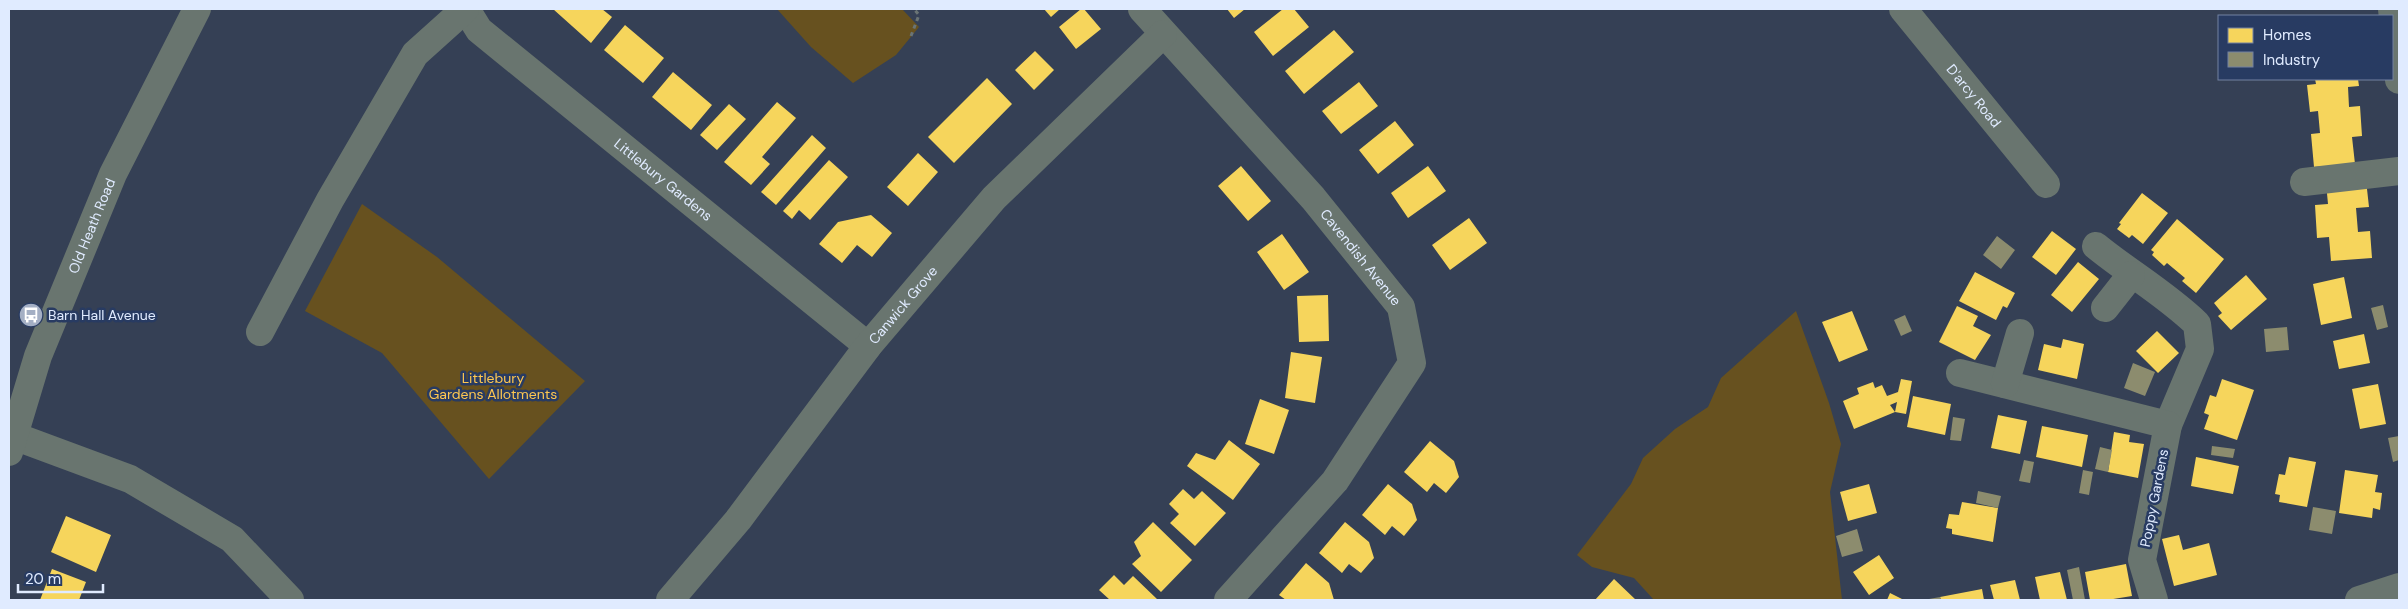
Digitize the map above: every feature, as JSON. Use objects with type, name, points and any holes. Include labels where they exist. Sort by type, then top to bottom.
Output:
[{"type":"street","name":"Old Heath Road","points":[[11,444],[38,356],[113,174],[197,9]]},
{"type":"street","points":[[260,332],[330,200],[415,54],[466,9]]},
{"type":"street","name":"Littlebury Gardens","points":[[466,9],[478,30],[868,346]]},
{"type":"street","name":"Cavendish Avenue","points":[[1142,9],[1312,198],[1401,307],[1412,364],[1335,481],[1228,600]]},
{"type":"street","name":"D'arcy Road","points":[[1903,9],[2046,184]]},
{"type":"street","points":[[2393,19],[2399,80]]},
{"type":"street","name":"Canwick Grove","points":[[670,600],[738,520],[868,346],[994,198],[1163,34]]},
{"type":"street","points":[[2304,182],[2399,171]]},
{"type":"street","name":"Poppy Gardens","points":[[2096,246],[2131,275],[2158,291],[2197,324],[2200,349],[2168,425],[2142,560],[2154,600]]},
{"type":"street","points":[[2105,308],[2131,275]]},
{"type":"street","points":[[2005,384],[2020,333]]},
{"type":"street","points":[[1960,373],[2168,425]]},
{"type":"street","points":[[11,444],[130,479],[232,539],[290,600]]},
{"type":"street","points":[[2359,600],[2399,587]]},
{"type":"path","points":[[911,36],[919,15],[914,9]]},
{"type":"green space","points":[[777,9],[902,9],[919,27],[896,55],[853,83],[811,47]]},
{"type":"green space","name":"Littlebury Gardens Allotments","points":[[362,204],[437,257],[585,381],[489,479],[382,353],[305,311]]},
{"type":"green space","points":[[1796,311],[1829,403],[1841,444],[1830,492],[1842,600],[1654,600],[1634,578],[1592,567],[1577,555],[1631,484],[1643,458],[1675,429],[1708,407],[1721,378]]},
{"type":"building: Homes","points":[[553,9],[602,9],[612,17],[591,43]]},
{"type":"building: Homes","points":[[1044,9],[1060,9],[1051,17]]},
{"type":"building: Homes","points":[[1081,9],[1084,9],[1101,29],[1076,49],[1059,27]]},
{"type":"building: Homes","points":[[1227,9],[1245,9],[1234,18]]},
{"type":"building: Homes","points":[[1283,9],[1294,9],[1309,27],[1273,56],[1254,32]]},
{"type":"building: Homes","points":[[625,25],[664,58],[643,83],[604,50]]},
{"type":"building: Homes","points":[[1334,30],[1354,52],[1304,94],[1285,71]]},
{"type":"building: Homes","points":[[1035,51],[1054,70],[1034,90],[1015,70]]},
{"type":"building: Homes","points":[[673,72],[712,105],[691,130],[652,97]]},
{"type":"building: Homes","points":[[987,78],[1012,104],[954,163],[928,137]]},
{"type":"building: Homes","points":[[2315,80],[2358,80],[2359,86],[2348,87],[2349,107],[2360,106],[2362,136],[2352,137],[2355,164],[2314,167],[2311,134],[2320,133],[2318,111],[2310,112],[2307,85],[2316,84]]},
{"type":"building: Homes","points":[[1359,82],[1378,106],[1341,134],[1322,111]]},
{"type":"building: Homes","points":[[777,102],[796,118],[762,157],[770,164],[751,185],[724,162]]},
{"type":"building: Homes","points":[[729,104],[746,119],[717,150],[700,135]]},
{"type":"building: Homes","points":[[1395,121],[1414,145],[1378,174],[1359,150]]},
{"type":"building: Homes","points":[[812,135],[826,148],[776,205],[761,192]]},
{"type":"building: Homes","points":[[918,153],[938,172],[908,206],[887,187]]},
{"type":"building: Homes","points":[[829,160],[848,177],[810,220],[799,210],[792,219],[783,211]]},
{"type":"building: Homes","points":[[1241,166],[1271,201],[1248,221],[1218,186]]},
{"type":"building: Homes","points":[[1428,166],[1446,191],[1408,218],[1391,193]]},
{"type":"building: Homes","points":[[2366,180],[2369,207],[2356,208],[2358,232],[2370,231],[2372,258],[2331,261],[2329,237],[2317,238],[2315,205],[2328,204],[2326,183]]},
{"type":"building: Homes","points":[[2142,193],[2168,213],[2143,244],[2132,235],[2129,238],[2117,229],[2121,224],[2119,223]]},
{"type":"building: Homes","points":[[871,215],[892,233],[872,257],[857,245],[842,263],[819,244],[838,222]]},
{"type":"building: Homes","points":[[1469,218],[1487,243],[1450,270],[1432,245]]},
{"type":"building: Homes","points":[[2177,219],[2224,259],[2196,293],[2182,281],[2185,278],[2167,263],[2164,266],[2152,255],[2154,252],[2151,250]]},
{"type":"building: Homes","points":[[2052,231],[2076,249],[2056,275],[2032,257]]},
{"type":"building: Homes","points":[[1282,234],[1309,272],[1284,290],[1257,252]]},
{"type":"building: Homes","points":[[2078,262],[2099,279],[2072,312],[2051,295]]},
{"type":"building: Homes","points":[[1975,272],[2015,293],[2007,308],[2003,306],[1996,320],[1959,301]]},
{"type":"building: Homes","points":[[2246,275],[2267,299],[2231,330],[2218,316],[2222,313],[2214,303]]},
{"type":"building: Homes","points":[[2344,277],[2352,318],[2321,325],[2313,284]]},
{"type":"building: Homes","points":[[1328,295],[1329,341],[1299,342],[1297,296]]},
{"type":"building: Homes","points":[[1957,306],[1978,316],[1973,326],[1991,335],[1975,360],[1939,342]]},
{"type":"building: Homes","points":[[1852,311],[1868,350],[1839,362],[1822,322]]},
{"type":"building: Homes","points":[[2157,331],[2179,353],[2158,373],[2136,351]]},
{"type":"building: Homes","points":[[2364,334],[2370,363],[2339,369],[2333,341]]},
{"type":"building: Homes","points":[[2063,339],[2084,344],[2077,379],[2038,370],[2044,344],[2061,348]]},
{"type":"building: Homes","points":[[1291,352],[1322,357],[1315,403],[1285,398]]},
{"type":"building: Homes","points":[[1901,379],[1912,381],[1906,414],[1895,412],[1854,429],[1843,401],[1859,394],[1857,388],[1873,382],[1875,388],[1882,385],[1887,396],[1898,392]],"holes":[[[1897,402],[1895,412],[1890,405]]]},
{"type":"building: Homes","points":[[2222,379],[2254,390],[2237,440],[2204,429],[2209,415],[2204,413],[2210,395],[2216,397]]},
{"type":"building: Homes","points":[[2378,384],[2386,424],[2360,429],[2352,389]]},
{"type":"building: Homes","points":[[1913,396],[1951,404],[1945,435],[1907,427]]},
{"type":"building: Homes","points":[[1260,399],[1289,410],[1274,454],[1245,444]]},
{"type":"building: Homes","points":[[1998,415],[2027,421],[2020,454],[1991,448]]},
{"type":"building: Homes","points":[[2042,426],[2088,435],[2082,467],[2036,457]]},
{"type":"building: Homes","points":[[2114,432],[2130,435],[2129,442],[2144,444],[2138,478],[2108,472]]},
{"type":"building: Homes","points":[[1229,440],[1260,464],[1233,500],[1187,466],[1196,453],[1215,460]]},
{"type":"building: Homes","points":[[1430,441],[1454,461],[1459,477],[1446,493],[1434,483],[1427,492],[1404,472]]},
{"type":"building: Homes","points":[[2196,457],[2239,466],[2233,494],[2191,486]]},
{"type":"building: Homes","points":[[2289,457],[2316,462],[2307,507],[2279,502],[2280,495],[2275,494],[2279,474],[2285,475]]},
{"type":"building: Homes","points":[[2345,470],[2378,475],[2375,492],[2382,493],[2380,510],[2373,508],[2372,518],[2339,513]]},
{"type":"building: Homes","points":[[1388,484],[1412,504],[1417,520],[1404,536],[1392,526],[1385,535],[1362,515]]},
{"type":"building: Homes","points":[[1869,484],[1877,513],[1848,521],[1840,492]]},
{"type":"building: Homes","points":[[1183,489],[1194,499],[1202,491],[1226,513],[1195,546],[1170,523],[1179,514],[1169,504]]},
{"type":"building: Homes","points":[[1962,502],[1998,508],[1993,542],[1952,534],[1952,529],[1946,528],[1949,514],[1959,515]]},
{"type":"building: Homes","points":[[66,516],[111,535],[96,572],[51,552]]},
{"type":"building: Homes","points":[[1153,522],[1192,560],[1161,592],[1132,564],[1141,556],[1134,542]]},
{"type":"building: Homes","points":[[1345,522],[1369,542],[1374,558],[1361,573],[1349,564],[1342,573],[1319,553]]},
{"type":"building: Homes","points":[[2179,535],[2183,550],[2209,543],[2217,575],[2174,586],[2162,539]]},
{"type":"building: Homes","points":[[1879,555],[1894,578],[1869,595],[1853,572]]},
{"type":"building: Homes","points":[[1306,563],[1329,583],[1334,600],[1286,600],[1279,595]]},
{"type":"building: Homes","points":[[2126,564],[2132,596],[2107,600],[2090,600],[2085,572]]},
{"type":"building: Homes","points":[[52,569],[86,582],[79,600],[40,600]]},
{"type":"building: Homes","points":[[2060,572],[2067,600],[2040,600],[2035,577]]},
{"type":"building: Homes","points":[[1114,575],[1124,585],[1133,576],[1157,599],[1110,600],[1099,590]]},
{"type":"building: Homes","points":[[1614,579],[1636,600],[1595,600]]},
{"type":"building: Homes","points":[[2015,580],[2020,600],[1994,600],[1990,585]]},
{"type":"building: Homes","points":[[1982,589],[1984,600],[1941,600],[1940,597]]},
{"type":"building: Homes","points":[[1890,593],[1904,600],[1887,600]]},
{"type":"building: Industry","points":[[1997,236],[2015,250],[2001,269],[1983,255]]},
{"type":"building: Industry","points":[[2383,305],[2388,327],[2377,330],[2371,308]]},
{"type":"building: Industry","points":[[1905,315],[1912,331],[1901,336],[1894,320]]},
{"type":"building: Industry","points":[[2287,327],[2289,350],[2266,352],[2264,329]]},
{"type":"building: Industry","points":[[2133,363],[2155,372],[2145,396],[2124,388]]},
{"type":"building: Industry","points":[[1953,417],[1965,419],[1961,441],[1950,440]]},
{"type":"building: Industry","points":[[2399,436],[2399,460],[2393,462],[2388,438]]},
{"type":"building: Industry","points":[[2212,446],[2235,449],[2233,458],[2211,455]]},
{"type":"building: Industry","points":[[2100,447],[2112,450],[2108,472],[2095,469]]},
{"type":"building: Industry","points":[[2024,460],[2034,462],[2030,483],[2019,481]]},
{"type":"building: Industry","points":[[2083,470],[2093,472],[2089,495],[2079,493]]},
{"type":"building: Industry","points":[[1978,491],[2001,496],[1998,508],[1976,503]]},
{"type":"building: Industry","points":[[2313,507],[2336,511],[2332,534],[2309,530]]},
{"type":"building: Industry","points":[[1857,529],[1863,551],[1842,557],[1836,536]]},
{"type":"building: Industry","points":[[2079,567],[2085,600],[2073,600],[2067,570]]},
{"type":"building: Industry","points":[[1940,597],[1941,600],[1929,600],[1929,599]]},
{"type":"place","name":"Barn Hall Avenue","points":[[31,315]]}]
